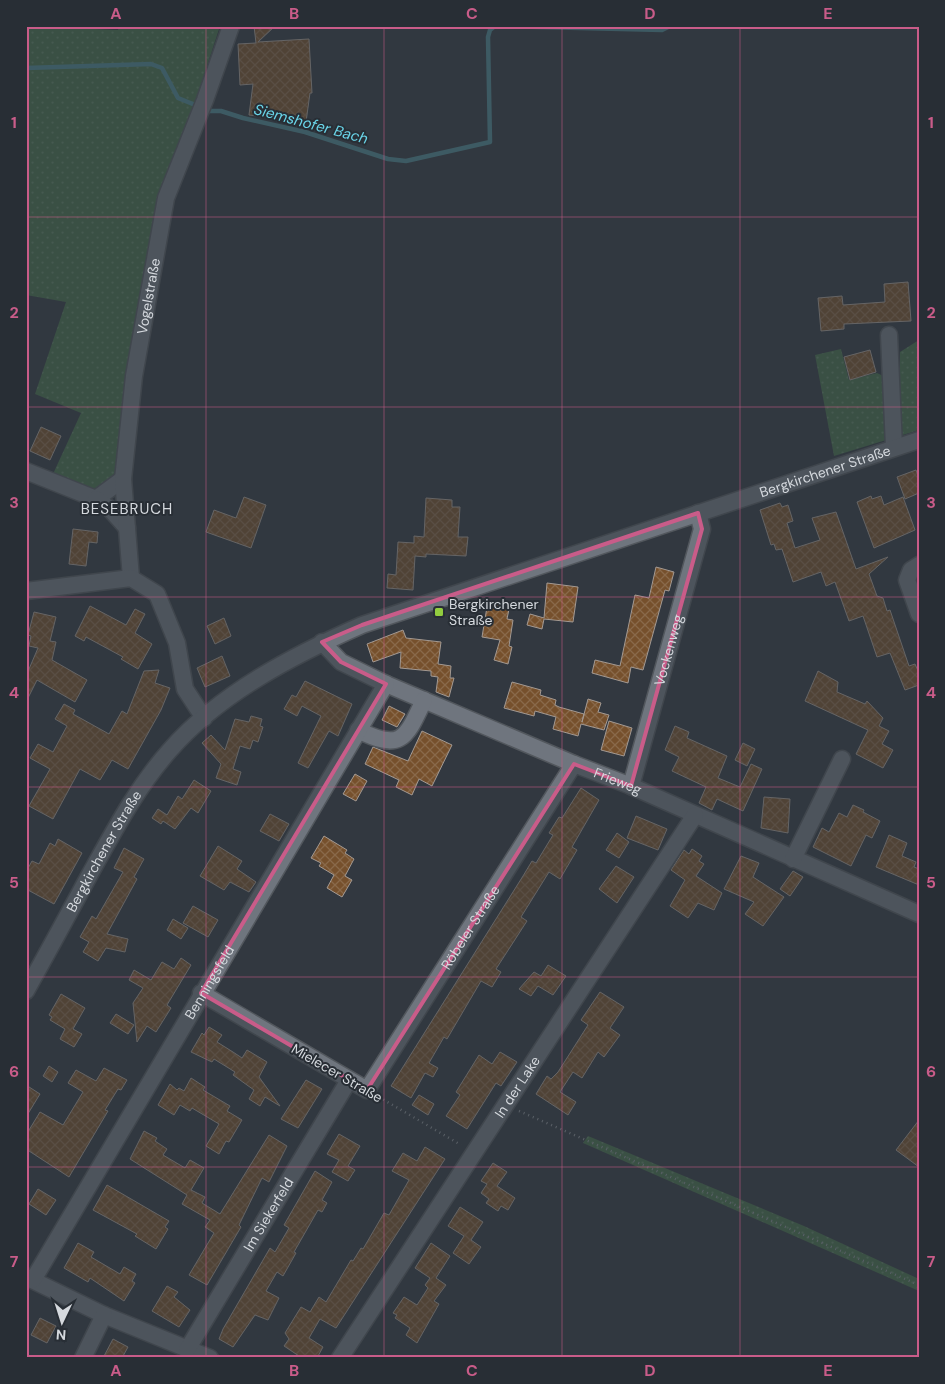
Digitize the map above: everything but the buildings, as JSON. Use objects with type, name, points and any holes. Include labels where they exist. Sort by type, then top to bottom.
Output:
[{"type":"street","name":"Vogelstraße","points":[[131,578],[123,479],[134,376],[166,198],[231,26]]},
{"type":"street","points":[[890,336],[894,447]]},
{"type":"street","name":"Bergkirchener Straße","points":[[26,991],[138,791],[170,750],[204,718],[270,671],[322,642],[362,625],[919,440]]},
{"type":"street","points":[[26,471],[96,500],[110,509],[127,528]]},
{"type":"street","points":[[96,500],[123,479]]},
{"type":"street","name":"Vockenweg","points":[[631,786],[702,529],[698,513]]},
{"type":"street","points":[[919,565],[911,570],[906,580],[919,614]]},
{"type":"street","points":[[26,591],[131,578],[157,594],[177,643],[185,689],[204,718]]},
{"type":"street","name":"Frieweg","points":[[322,642],[341,662],[386,684],[574,764],[631,786],[919,914]]},
{"type":"street","name":"Benningsfeld","points":[[30,1278],[386,684]]},
{"type":"street","points":[[358,730],[375,738],[392,740],[403,738],[409,731],[424,700]]},
{"type":"street","points":[[793,858],[842,759]]},
{"type":"street","name":"Röbeler Straße","points":[[367,1090],[574,764]]},
{"type":"street","name":"In der Lake","points":[[340,1358],[695,815]]},
{"type":"street","name":"Mielecer Straße","points":[[201,993],[367,1090]]},
{"type":"street","name":"Im Siekerfeld","points":[[187,1350],[349,1080]]},
{"type":"street","points":[[30,1278],[104,1315],[210,1358]]},
{"type":"street","points":[[83,1358],[104,1315]]},
{"type":"path","name":"Mielecer Straße","points":[[367,1090],[473,1152]]},
{"type":"path","points":[[505,1105],[919,1284]]},
{"type":"highlighted area","points":[[698,513],[702,529],[631,786],[574,764],[367,1090],[201,993],[386,684],[341,662],[322,642],[362,625]]},
{"type":"green space","points":[[26,26],[118,30],[119,26],[220,26],[196,100],[201,103],[170,199],[138,375],[127,502],[53,474],[81,413],[35,394],[66,302],[26,295]]},
{"type":"green space","points":[[919,340],[919,430],[834,456],[815,355],[841,349],[849,380],[877,373],[900,384],[900,352]]},
{"type":"green space","points":[[588,1136],[804,1226],[919,1279],[919,1291],[583,1143]]},
{"type":"waterway","name":"Siemshofer Bach","points":[[26,68],[151,64],[162,68],[178,98],[210,111],[221,111],[305,132],[388,159],[406,161],[490,142],[488,37],[490,30],[495,26]]},
{"type":"waterway","name":"Siemshofer Bach","points":[[496,26],[662,30],[670,26]]},
{"type":"place","name":"Bergkirchener Straße","points":[[439,612]]},
{"type":"district","name":"BESEBRUCH","points":[[127,509]]}]
